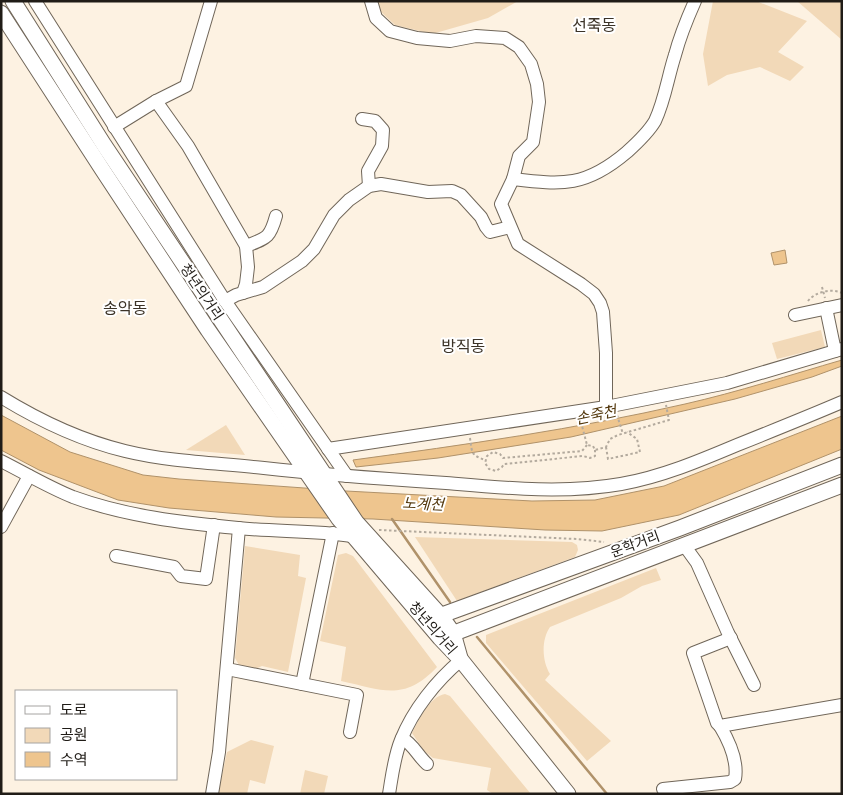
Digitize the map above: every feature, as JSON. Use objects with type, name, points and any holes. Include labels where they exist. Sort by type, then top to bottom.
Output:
[{"type":"main road","name":"청년의거리","points":[[12,1],[319,479],[336,526],[354,529]]},
{"type":"main road","name":"청년의거리","points":[[1,13],[208,330],[354,529],[434,618],[461,660],[568,794]]},
{"type":"main road","name":"운학거리","points":[[434,618],[680,528],[842,465]]},
{"type":"main road","name":"운학거리","points":[[446,636],[842,485]]},
{"type":"street","points":[[35,1],[225,301],[347,476]]},
{"type":"street","points":[[114,127],[156,101],[186,86],[211,1]]},
{"type":"street","points":[[371,1],[376,18],[390,31],[417,38],[450,41],[476,36],[505,38],[519,47],[531,64],[537,84],[539,102],[533,142],[519,156],[513,179],[501,204],[518,244],[581,284],[594,294],[600,303],[603,312],[606,353],[606,407]]},
{"type":"street","points":[[513,179],[546,183],[576,181],[593,176],[610,166],[641,140],[654,122],[682,31],[696,1]]},
{"type":"street","points":[[156,101],[188,146],[246,246],[248,267],[243,293]]},
{"type":"street","points":[[362,119],[375,121],[383,130],[382,146],[368,171],[368,186]]},
{"type":"street","points":[[225,301],[263,287],[302,261],[314,249],[334,214],[368,186],[381,184],[428,192],[452,191],[461,195],[481,217],[490,232],[510,227]]},
{"type":"street","points":[[246,246],[262,240],[271,232],[276,216]]},
{"type":"street","points":[[800,314],[842,305]]},
{"type":"street","points":[[328,449],[606,407],[727,383],[838,350],[826,308]]},
{"type":"street","points":[[1,397],[34,417],[65,431],[125,451],[162,458],[319,479],[347,476],[500,487],[560,489],[610,486],[662,473],[712,456],[842,402]]},
{"type":"street","points":[[1,461],[57,490],[92,503],[129,513],[239,528],[336,526],[302,684]]},
{"type":"street","points":[[1,527],[29,476]]},
{"type":"street","points":[[116,556],[174,566],[181,576],[206,579],[214,525]]},
{"type":"street","points":[[212,794],[220,752],[239,528]]},
{"type":"street","points":[[684,545],[697,563],[730,638],[754,685]]},
{"type":"street","points":[[663,788],[735,780],[733,756],[727,738],[720,726],[693,654],[730,638]]},
{"type":"street","points":[[389,794],[395,758],[409,723],[445,674],[461,660]]},
{"type":"street","points":[[227,669],[357,695],[350,732]]},
{"type":"street","points":[[720,726],[842,705]]},
{"type":"street","points":[[402,738],[408,742],[427,764]]},
{"type":"path","points":[[822,287],[824,292]]},
{"type":"path","points":[[800,314],[810,298],[824,292],[838,291],[842,293]]},
{"type":"path","points":[[628,432],[637,439],[640,452],[608,459],[606,447],[610,439],[628,432],[669,420],[666,406]]},
{"type":"path","points":[[618,416],[623,434]]},
{"type":"path","points":[[582,423],[587,445]]},
{"type":"path","points":[[470,440],[472,454],[485,460]]},
{"type":"path","points":[[587,445],[592,446],[595,450]]},
{"type":"path","points":[[503,458],[582,451],[587,445]]},
{"type":"path","points":[[595,450],[606,447]]},
{"type":"path","points":[[504,464],[583,456],[588,458],[593,457],[595,450]]},
{"type":"path","points":[[582,451],[583,456]]},
{"type":"path","points":[[493,452],[500,454],[503,458],[504,464],[500,470],[492,471],[486,467],[485,460],[493,452]]},
{"type":"path","points":[[534,456],[534,461]]},
{"type":"path","points":[[396,531],[578,539],[604,542]]},
{"type":"green space","points":[[377,1],[518,1],[488,18],[432,34],[395,25],[379,10]]},
{"type":"green space","points":[[713,1],[756,1],[807,21],[778,52],[804,67],[790,81],[760,67],[727,75],[708,86],[703,54]]},
{"type":"green space","points":[[797,1],[842,1],[842,40]]},
{"type":"green space","points":[[821,330],[825,347],[777,359],[772,343]]},
{"type":"green space","points":[[226,425],[245,455],[186,450]]},
{"type":"green space","points":[[415,537],[572,542],[577,545],[578,550],[575,557],[457,601]]},
{"type":"green space","points":[[245,546],[300,555],[298,576],[306,578],[288,672],[262,666],[253,670],[240,667],[235,658]]},
{"type":"green space","points":[[346,553],[353,556],[437,667],[414,685],[403,689],[381,690],[341,681],[346,647],[320,641],[338,555]]},
{"type":"green space","points":[[656,568],[661,580],[642,586],[621,598],[550,627],[547,632],[544,644],[544,657],[550,674],[545,680],[611,741],[587,761],[486,643],[486,635]]},
{"type":"green space","points":[[445,694],[450,696],[531,794],[493,794],[487,790],[491,768],[433,758],[424,751],[412,733],[429,704]]},
{"type":"green space","points":[[251,740],[274,746],[265,784],[250,780],[247,794],[218,794],[227,752]]},
{"type":"green space","points":[[305,770],[328,776],[324,794],[300,794]]},
{"type":"water","points":[[785,250],[787,263],[774,265],[771,253]]},
{"type":"water","points":[[842,360],[842,366],[812,377],[735,399],[571,437],[438,458],[356,467],[353,460],[520,436],[644,413],[725,394]]},
{"type":"water","name":"노계천","points":[[1,415],[70,452],[143,475],[346,491],[532,501],[595,500],[664,486],[842,416],[842,449],[679,515],[602,531],[545,530],[373,519],[276,517],[169,508],[118,500],[39,470],[1,450]]},
{"type":"waterway","points":[[392,519],[450,602]]},
{"type":"waterway","points":[[477,637],[607,794]]},
{"type":"district","name":"선죽동","points":[[594,25]]},
{"type":"district","name":"송악동","points":[[125,308]]},
{"type":"district","name":"방직동","points":[[463,346]]},
{"type":"water label","name":"손죽천","points":[[596,415]]}]
